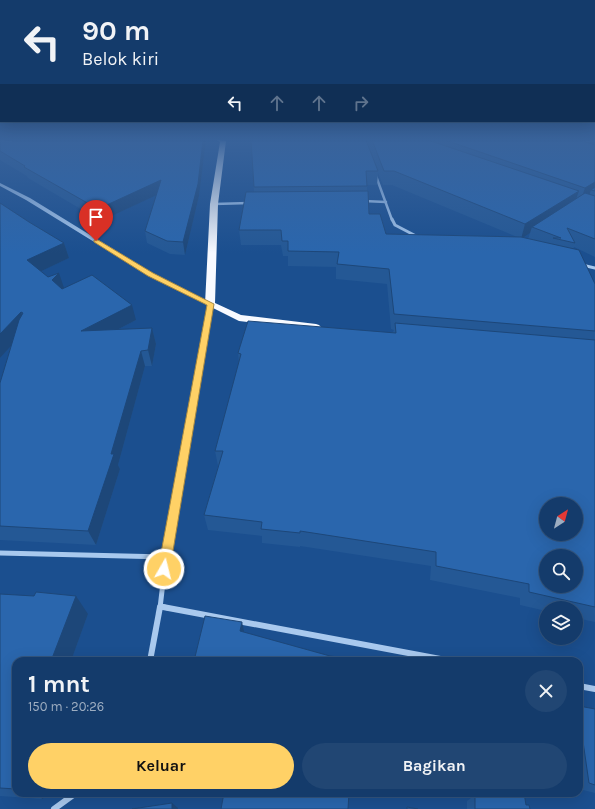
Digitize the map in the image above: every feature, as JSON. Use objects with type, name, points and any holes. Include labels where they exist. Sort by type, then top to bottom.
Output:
[{"type":"highway","points":[[218,178],[214,204],[210,304],[239,318],[326,328]]},
{"type":"street","points":[[376,178],[386,202],[388,214],[395,225],[422,237]]},
{"type":"street","points":[[0,184],[28,199],[150,274],[210,304],[166,557],[160,606],[151,657]]},
{"type":"street","points":[[214,204],[255,202]]},
{"type":"street","points":[[356,202],[386,202]]},
{"type":"street","points":[[580,264],[595,268]]},
{"type":"street","points":[[0,553],[166,557]]},
{"type":"street","points":[[160,606],[430,657]]},
{"type":"street","points":[[583,687],[595,689]]},
{"type":"street","points":[[54,809],[70,797]]},
{"type":"building","points":[[43,178],[199,178],[183,242],[167,241],[145,231],[161,180],[98,209]]},
{"type":"building","points":[[253,178],[366,178],[367,186],[254,187]]},
{"type":"building","points":[[411,178],[540,178],[579,191],[525,224]]},
{"type":"building","points":[[555,178],[595,178],[595,182],[585,188]]},
{"type":"building","points":[[368,191],[369,214],[380,214],[386,234],[521,237],[579,250],[595,284],[595,331],[394,314],[389,269],[337,264],[339,252],[288,251],[288,241],[282,241],[281,230],[239,230],[246,192]]},
{"type":"building","points":[[585,193],[595,196],[595,239],[567,228],[575,243],[553,238],[561,238],[532,227]]},
{"type":"building","points":[[0,203],[64,243],[27,260],[48,277],[59,273],[52,280],[62,289],[92,275],[132,305],[81,331],[152,328],[148,350],[141,351],[111,454],[114,454],[88,531],[0,526],[0,383],[19,320],[23,313],[21,312],[0,334]]},
{"type":"building","points":[[248,321],[396,333],[395,323],[595,340],[595,607],[583,604],[583,601],[569,601],[529,592],[529,584],[436,566],[436,552],[300,531],[300,533],[261,529],[262,522],[204,515],[223,451],[215,451],[241,354],[238,353]]},
{"type":"building","points":[[36,592],[76,596],[53,657],[12,657],[12,789],[0,788],[0,594],[34,596]]},
{"type":"building","points":[[205,616],[242,622],[240,631],[330,656],[338,657],[195,657]]},
{"type":"building","points":[[583,707],[595,709],[595,785],[589,783],[583,742]]},
{"type":"building","points":[[223,797],[349,797],[348,809],[221,809]]},
{"type":"building","points":[[475,797],[525,797],[526,805],[529,805],[530,809],[475,809]]},
{"type":"building","points":[[172,803],[172,809],[132,809]]},
{"type":"building","points":[[407,807],[418,809],[407,809]]},
{"type":"route","points":[[96,241],[150,274],[210,304],[164,569]]}]
